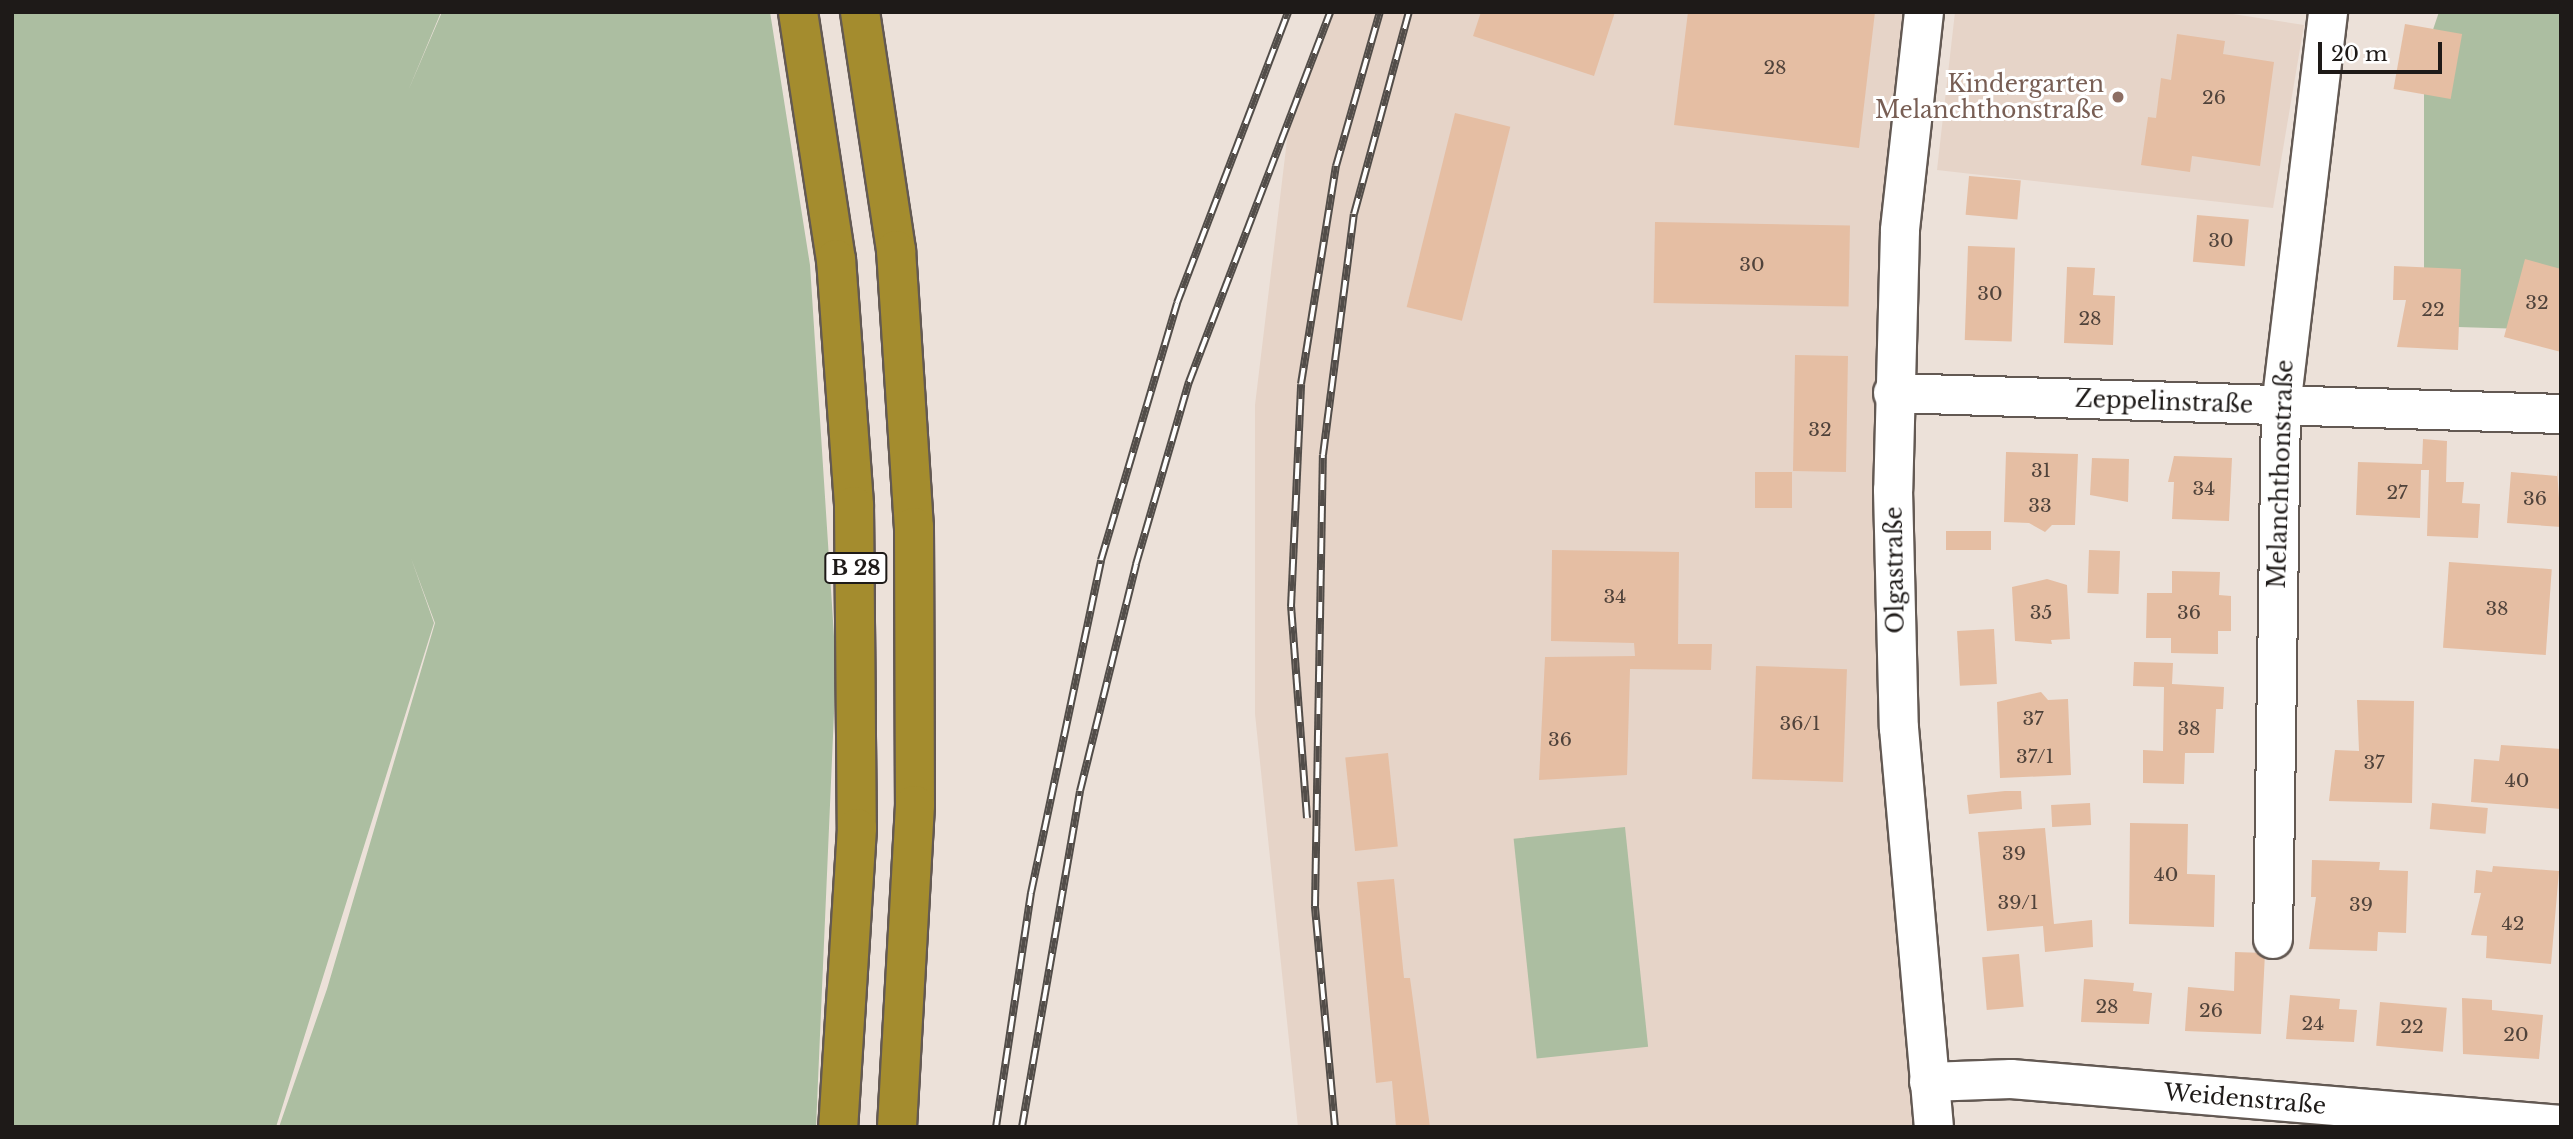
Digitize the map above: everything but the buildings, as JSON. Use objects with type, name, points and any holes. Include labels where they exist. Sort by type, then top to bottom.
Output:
[{"type":"highway","name":"B 28","points":[[798,12],[836,259],[854,506],[857,828],[838,1127]]},
{"type":"highway","name":"B 28","points":[[860,12],[896,250],[915,553],[915,805],[897,1127]]},
{"type":"street","name":"Olgastraße","points":[[1924,12],[1900,230],[1893,393],[1899,728],[1934,1127]]},
{"type":"street","name":"Melanchthonstraße","points":[[2273,939],[2281,407],[2328,12]]},
{"type":"street","name":"Zeppelinstraße","points":[[1893,393],[2561,414]]},
{"type":"street","name":"Weidenstraße","points":[[1929,1082],[2011,1079],[2561,1125]]},
{"type":"shaded area","points":[[1330,12],[1924,12],[1895,337],[1934,1127],[1298,1127],[1255,714],[1255,405],[1291,107]]},
{"type":"shaded area","name":"Kindergarten Melanchthonstraße","points":[[1955,12],[2220,12],[2304,25],[2273,208],[1937,170]]},
{"type":"green space","points":[[12,12],[441,12],[408,91],[442,12],[770,12],[810,265],[836,667],[816,1127],[279,1127],[327,989],[435,623],[411,558],[434,623],[276,1127],[12,1127]]},
{"type":"green space","points":[[2439,12],[2561,12],[2561,330],[2424,326],[2424,56]]},
{"type":"green space","points":[[1625,827],[1648,1047],[1537,1058],[1514,839]]},
{"type":"railway","points":[[996,1127],[1031,893],[1101,560],[1177,303],[1288,12]]},
{"type":"railway","points":[[1022,1127],[1080,791],[1136,564],[1189,382],[1330,12]]},
{"type":"railway","points":[[1307,818],[1291,607],[1301,384],[1336,166],[1380,12]]},
{"type":"railway","points":[[1335,1127],[1315,906],[1323,455],[1354,214],[1409,12]]},
{"type":"place","name":"Kindergarten Melanchthonstraße","points":[[2118,97]]}]
